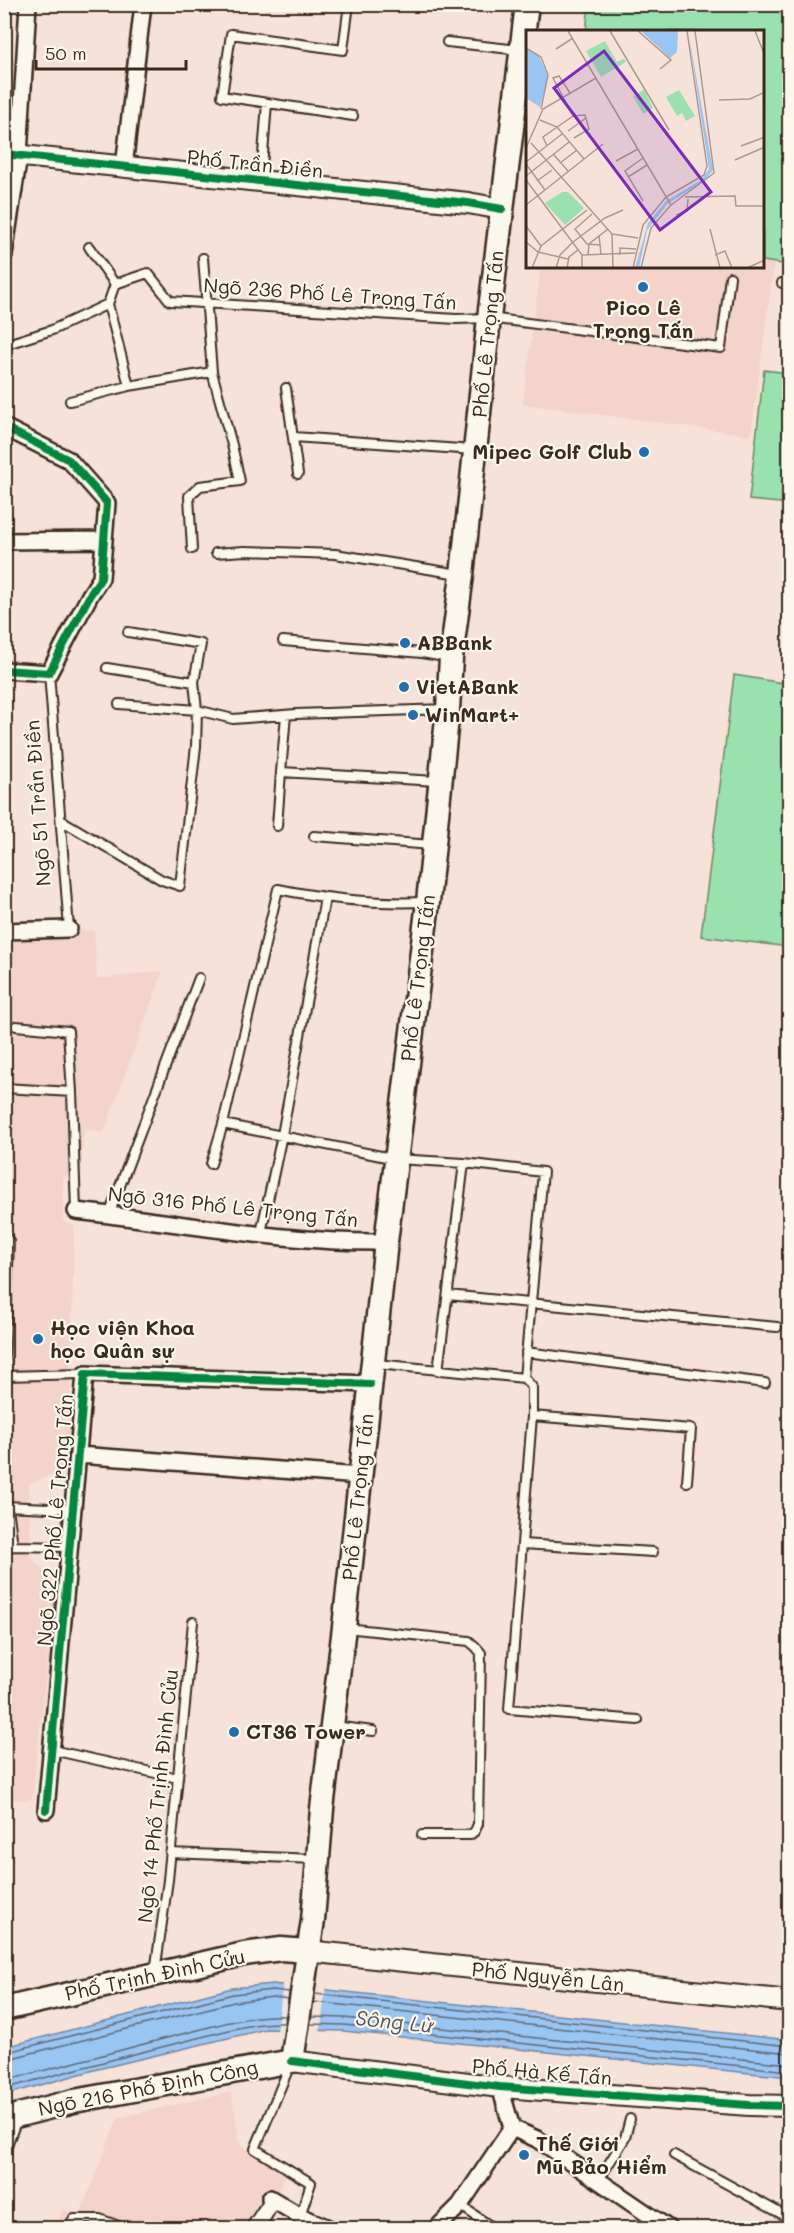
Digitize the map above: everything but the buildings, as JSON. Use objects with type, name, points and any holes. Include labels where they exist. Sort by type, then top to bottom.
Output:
[{"type":"main road","name":"Phố Lê Trọng Tấn","points":[[294,2051],[313,1920],[317,1859],[371,1374],[428,902],[451,658],[527,4]]},
{"type":"main road","name":"Phố Trịnh Đình Cửu","points":[[4,2009],[244,1954],[281,1949],[306,1962]]},
{"type":"main road","name":"Ngõ 216 Phố Định Công","points":[[11,2116],[294,2051]]},
{"type":"street","points":[[4,255],[28,4]]},
{"type":"street","points":[[124,167],[143,4]]},
{"type":"street","name":"Phố Trần Điền","points":[[12,154],[468,203],[502,209]]},
{"type":"street","points":[[4,427],[69,460],[107,503],[101,578],[49,673],[4,670]]},
{"type":"street","points":[[4,541],[104,540]]},
{"type":"street","points":[[4,931],[69,929]]},
{"type":"street","name":"Ngõ 316 Phố Lê Trọng Tấn","points":[[76,1211],[261,1233],[355,1242],[386,1242]]},
{"type":"street","name":"Ngõ 322 Phố Lê Trọng Tấn","points":[[46,1810],[85,1374],[371,1374]]},
{"type":"street","points":[[78,1455],[360,1476]]},
{"type":"street","name":"Phố Nguyễn Lân","points":[[306,1962],[518,1968],[789,2001]]},
{"type":"street","name":"Phố Hà Kế Tấn","points":[[294,2051],[500,2087],[789,2106]]},
{"type":"street","points":[[500,2087],[512,2128],[539,2140],[666,2228]]},
{"type":"street","points":[[437,2229],[460,2205],[512,2128]]},
{"type":"street","points":[[273,2200],[328,2229]]},
{"type":"lane","points":[[349,4],[343,50],[231,34],[222,96],[353,116]]},
{"type":"lane","points":[[447,42],[522,50]]},
{"type":"lane","points":[[261,182],[267,103]]},
{"type":"lane","points":[[89,247],[115,284],[108,304],[129,386]]},
{"type":"lane","points":[[192,549],[189,496],[200,486],[240,481],[212,372],[203,258]]},
{"type":"lane","name":"Ngõ 236 Phố Lê Trọng Tấn","points":[[115,284],[148,273],[170,301],[456,319],[489,318],[721,348],[730,277]]},
{"type":"lane","points":[[4,345],[52,330],[108,304]]},
{"type":"lane","points":[[70,401],[129,386],[212,372]]},
{"type":"lane","points":[[286,388],[298,474]]},
{"type":"lane","points":[[294,437],[475,450]]},
{"type":"lane","points":[[216,553],[244,551],[335,554],[462,575]]},
{"type":"lane","points":[[61,820],[162,880],[180,886],[196,746],[194,682],[201,644],[128,632]]},
{"type":"lane","points":[[283,641],[422,653],[451,658]]},
{"type":"lane","points":[[108,668],[194,682]]},
{"type":"lane","name":"Ngõ 51 Trần Điền","points":[[49,673],[69,929]]},
{"type":"lane","points":[[119,704],[196,710],[233,719],[448,709]]},
{"type":"lane","points":[[277,826],[286,715]]},
{"type":"lane","points":[[281,772],[441,782]]},
{"type":"lane","points":[[314,836],[434,845]]},
{"type":"lane","points":[[211,1164],[223,1124],[278,889],[325,898],[394,903],[428,902]]},
{"type":"lane","points":[[261,1233],[282,1135],[325,898]]},
{"type":"lane","points":[[109,1215],[199,978]]},
{"type":"lane","points":[[16,1026],[68,1031],[76,1211]]},
{"type":"lane","points":[[4,1088],[72,1092]]},
{"type":"lane","points":[[223,1124],[282,1135],[365,1155],[543,1172],[524,1378]]},
{"type":"lane","points":[[438,1371],[464,1163]]},
{"type":"lane","points":[[4,1234],[9,1241],[4,1367]]},
{"type":"lane","points":[[448,1295],[777,1327]]},
{"type":"lane","points":[[526,1352],[765,1383]]},
{"type":"lane","points":[[371,1374],[438,1371],[524,1378],[532,1387],[509,1709],[638,1720]]},
{"type":"lane","points":[[4,1376],[85,1374]]},
{"type":"lane","points":[[531,1416],[691,1429],[687,1482]]},
{"type":"lane","points":[[14,1546],[7,1506],[72,1509]]},
{"type":"lane","points":[[522,1544],[653,1552]]},
{"type":"lane","points":[[4,1550],[14,1546],[69,1547]]},
{"type":"lane","name":"Ngõ 14 Phố Trịnh Đình Cửu","points":[[154,1973],[170,1853],[194,1622]]},
{"type":"lane","points":[[344,1628],[469,1641],[481,1653],[478,1824],[475,1831],[470,1834],[422,1835]]},
{"type":"lane","points":[[332,1726],[373,1731]]},
{"type":"lane","points":[[52,1750],[178,1779]]},
{"type":"lane","points":[[170,1853],[317,1859]]},
{"type":"lane","points":[[294,2051],[255,2149],[311,2183],[300,2216]]},
{"type":"lane","points":[[4,2153],[11,2116]]},
{"type":"lane","points":[[598,2181],[625,2138],[630,2119]]},
{"type":"lane","points":[[674,2156],[789,2218],[783,2229]]},
{"type":"lane","points":[[250,2229],[273,2200]]},
{"type":"lane","points":[[261,2229],[273,2200]]},
{"type":"lane","points":[[460,2205],[493,2229]]},
{"type":"lane","points":[[68,2229],[74,2219],[100,2219],[124,2229]]},
{"type":"lane","points":[[4,2226],[10,2229]]},
{"type":"shaded area","points":[[764,261],[774,262],[751,435],[523,404],[541,268],[764,268]]},
{"type":"shaded area","name":"Học viện Khoa học Quân sự","points":[[4,925],[94,931],[97,979],[163,971],[104,1132],[84,1130],[80,1177],[63,1176],[63,1222],[74,1225],[69,1453],[60,1471],[29,1484],[31,1557],[56,1584],[32,1799],[5,1800]]},
{"type":"shaded area","points":[[231,2092],[240,2145],[286,2176],[258,2228],[56,2228],[62,2209],[80,2214],[118,2118]]},
{"type":"green space","points":[[589,5],[789,5],[789,265],[764,261],[764,30],[586,30]]},
{"type":"green space","points":[[764,370],[789,373],[789,504],[749,500]]},
{"type":"green space","points":[[734,675],[789,684],[789,947],[701,936]]},
{"type":"water","name":"Sông Lừ","points":[[273,1984],[789,2040],[789,2077],[343,2031],[266,2029],[98,2069],[5,2095],[5,2047],[232,1988]]},
{"type":"pier","points":[[283,1982],[326,1987],[320,2034],[277,2032]]},
{"type":"cycle path","points":[[4,154],[468,203],[502,209]]},
{"type":"cycle path","points":[[4,427],[69,460],[107,503],[101,578],[49,673],[4,670]]},
{"type":"cycle path","points":[[46,1810],[85,1374],[370,1384]]},
{"type":"cycle path","points":[[292,2061],[500,2087],[790,2106]]},
{"type":"place","name":"Pico Lê Trọng Tấn","points":[[643,287]]},
{"type":"place","name":"Mipec Golf Club","points":[[644,452]]},
{"type":"place","name":"ABBank","points":[[405,643]]},
{"type":"place","name":"VietABank","points":[[404,687]]},
{"type":"place","name":"WinMart+","points":[[413,715]]},
{"type":"place","name":"Học viện Khoa học Quân sự","points":[[38,1339]]},
{"type":"place","name":"CT36 Tower","points":[[234,1732]]},
{"type":"place","name":"Thế Giới Mũ Bảo Hiểm","points":[[524,2155]]}]
